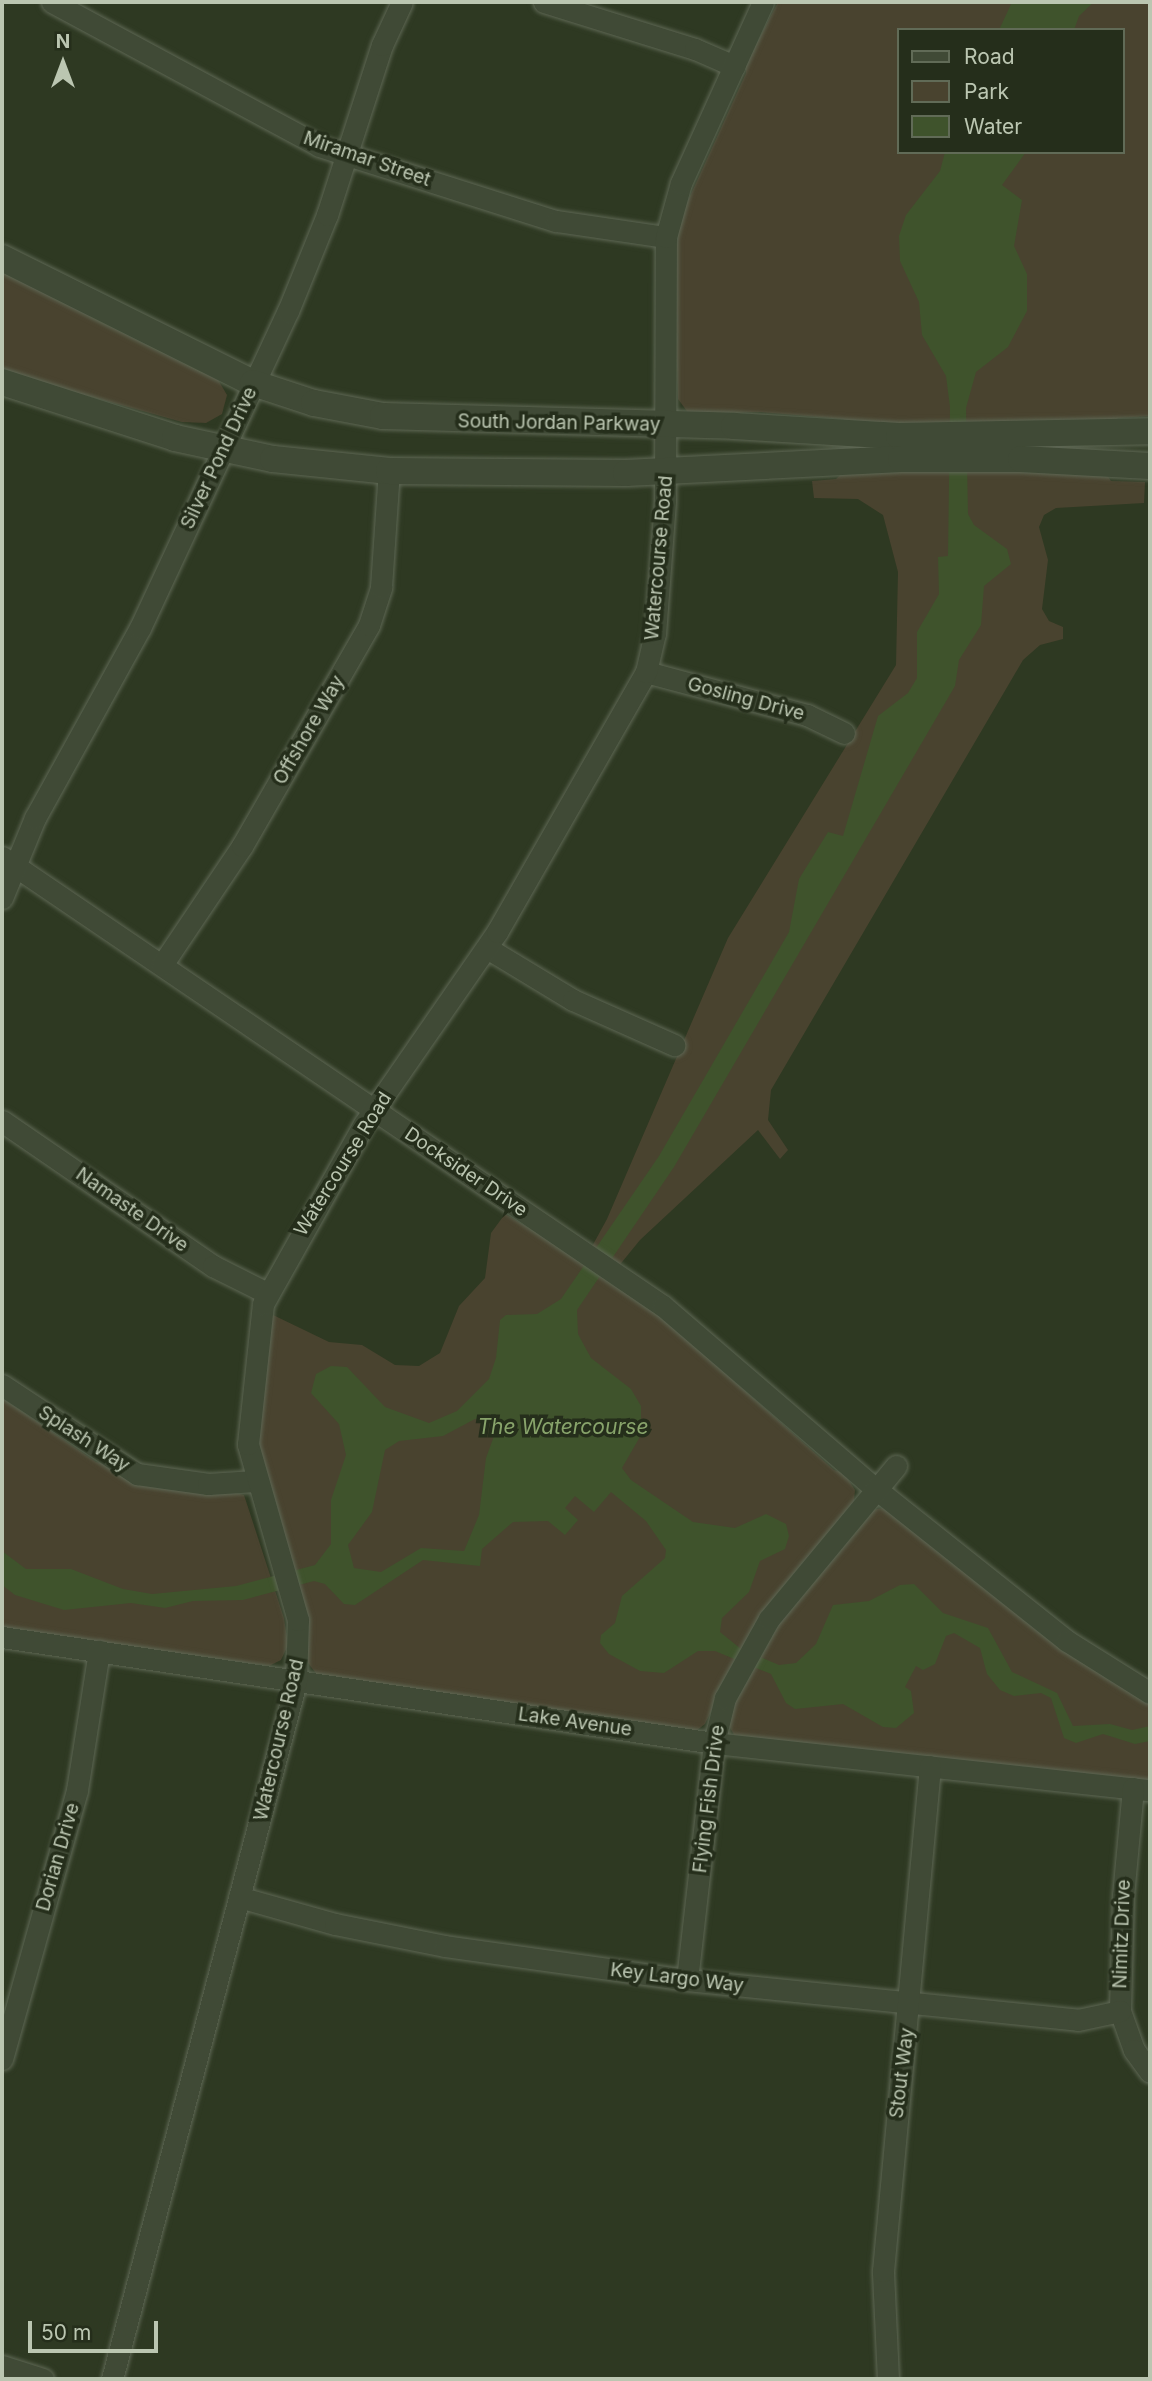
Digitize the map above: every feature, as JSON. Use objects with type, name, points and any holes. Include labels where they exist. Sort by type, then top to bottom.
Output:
[{"type":"street","name":"Miramar Street","points":[[52,2],[304,139],[556,221],[666,237]]},
{"type":"street","name":"Silver Pond Drive","points":[[2,898],[8,861],[140,628],[314,251],[345,154],[402,2]]},
{"type":"street","points":[[544,2],[695,49],[734,66]]},
{"type":"street","name":"Watercourse Road","points":[[112,2379],[296,1682],[300,1642],[292,1599],[255,1481],[247,1418],[256,1334],[267,1293],[374,1109],[487,948],[646,672],[656,620],[667,472],[666,237],[681,183],[763,2]]},
{"type":"street","name":"South Jordan Parkway","points":[[2,258],[253,383],[333,407],[406,419],[666,425],[900,448],[1020,448],[1150,431]]},
{"type":"street","name":"South Jordan Parkway","points":[[2,382],[174,438],[294,462],[389,471],[667,472],[900,448]]},
{"type":"street","name":"South Jordan Parkway","points":[[1020,448],[1150,466]]},
{"type":"street","name":"Offshore Way","points":[[162,965],[243,846],[369,625],[381,587],[389,471]]},
{"type":"street","name":"Gosling Drive","points":[[646,672],[807,715],[844,733]]},
{"type":"street","name":"Docksider Drive","points":[[8,861],[649,1296],[876,1489]]},
{"type":"street","points":[[487,948],[573,1000],[674,1045]]},
{"type":"street","name":"Namaste Drive","points":[[2,1121],[213,1266],[267,1293]]},
{"type":"street","name":"Splash Way","points":[[2,1385],[138,1474],[208,1484],[255,1481]]},
{"type":"street","name":"Flying Fish Drive","points":[[687,1980],[714,1743],[734,1678],[758,1636],[896,1466]]},
{"type":"street","points":[[876,1489],[1067,1641],[1150,1693]]},
{"type":"street","name":"Lake Avenue","points":[[2,1637],[714,1743],[1141,1789]]},
{"type":"street","name":"Dorian Drive","points":[[2,2059],[77,1790],[99,1651]]},
{"type":"street","name":"Stout Way","points":[[888,2379],[883,2271],[911,2004],[930,1766]]},
{"type":"street","name":"Nimitz Drive","points":[[1141,1789],[1123,1895],[1120,2011],[1134,2050],[1150,2072]]},
{"type":"street","name":"Key Largo Way","points":[[239,1897],[335,1924],[445,1946],[687,1980],[1078,2020],[1120,2011]]},
{"type":"street","points":[[2,2366],[43,2379]]},
{"type":"green space","points":[[778,2],[1150,2],[1150,416],[1118,418],[1110,426],[1021,430],[1021,472],[1107,475],[1111,481],[1145,482],[1144,503],[1056,508],[1044,515],[1039,527],[1048,560],[1042,609],[1049,621],[1063,627],[1063,639],[1040,645],[1023,660],[771,1090],[768,1120],[788,1150],[780,1159],[758,1130],[640,1240],[609,1278],[654,1310],[834,1470],[844,1473],[855,1490],[854,1501],[752,1629],[705,1724],[696,1731],[318,1676],[308,1663],[306,1621],[257,1443],[271,1314],[329,1342],[362,1345],[395,1365],[419,1366],[440,1353],[459,1306],[485,1278],[491,1233],[505,1214],[584,1261],[607,1219],[728,938],[896,665],[898,572],[883,515],[858,499],[814,498],[812,481],[836,479],[841,474],[899,472],[843,419],[760,412],[689,414],[678,399],[674,272],[680,218],[746,73],[746,64]]},
{"type":"green space","points":[[2,267],[217,378],[227,395],[222,414],[206,423],[182,422],[2,372]]},
{"type":"green space","points":[[2,1398],[96,1462],[244,1495],[284,1618],[288,1645],[281,1660],[269,1666],[2,1628]]},
{"type":"green space","points":[[883,1508],[1150,1700],[1150,1783],[734,1735],[728,1724],[729,1711],[767,1637],[871,1510]]},
{"type":"water","points":[[1012,2],[1094,2],[1079,16],[1075,28],[1000,28]]},
{"type":"water","name":"The Watercourse","points":[[944,154],[1025,154],[1002,185],[1022,200],[1014,246],[1027,274],[1027,311],[1008,347],[976,372],[966,408],[968,514],[974,525],[1007,549],[1011,564],[984,586],[981,625],[959,660],[955,686],[674,1167],[577,1310],[578,1334],[591,1358],[631,1389],[641,1406],[641,1435],[622,1468],[631,1480],[693,1522],[735,1528],[766,1514],[786,1524],[789,1536],[785,1549],[760,1561],[749,1592],[722,1618],[720,1632],[741,1649],[779,1665],[796,1663],[816,1644],[833,1605],[869,1601],[900,1585],[914,1584],[943,1613],[988,1628],[1012,1672],[1057,1693],[1073,1726],[1110,1724],[1132,1730],[1150,1726],[1150,1741],[1135,1744],[1103,1734],[1076,1743],[1064,1738],[1051,1698],[1041,1693],[1014,1696],[1000,1690],[987,1674],[980,1648],[954,1633],[946,1636],[935,1664],[923,1670],[916,1666],[905,1687],[911,1691],[914,1713],[896,1728],[883,1727],[843,1704],[795,1709],[786,1703],[771,1674],[715,1651],[698,1651],[664,1673],[640,1671],[609,1654],[600,1643],[601,1635],[615,1623],[622,1596],[665,1558],[666,1550],[646,1521],[611,1492],[594,1512],[575,1496],[565,1508],[578,1520],[565,1535],[548,1521],[513,1522],[482,1549],[480,1566],[423,1560],[355,1605],[344,1604],[325,1584],[314,1581],[243,1600],[193,1601],[165,1608],[131,1603],[64,1610],[15,1595],[2,1585],[2,1551],[26,1569],[71,1569],[123,1589],[152,1594],[236,1586],[315,1565],[331,1544],[331,1500],[346,1455],[339,1424],[311,1393],[316,1374],[331,1366],[347,1367],[385,1407],[429,1423],[457,1411],[489,1379],[496,1358],[500,1320],[506,1315],[537,1314],[561,1299],[659,1156],[789,932],[799,879],[828,832],[843,836],[878,716],[908,693],[917,678],[917,632],[939,594],[938,557],[948,556],[950,407],[946,376],[922,335],[919,302],[900,261],[899,236],[906,215],[940,171]],"holes":[[[475,1419],[491,1425],[494,1436],[486,1458],[479,1515],[464,1551],[421,1548],[381,1572],[354,1568],[348,1545],[372,1512],[385,1450],[399,1441],[443,1436]]]}]
